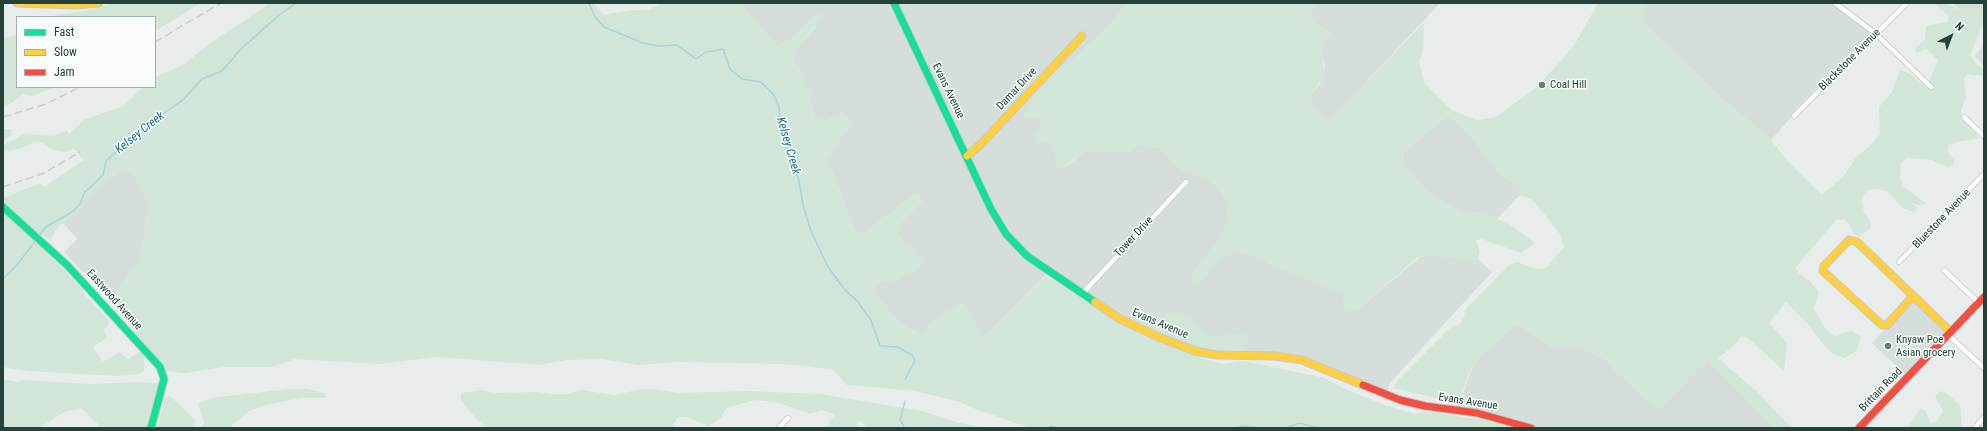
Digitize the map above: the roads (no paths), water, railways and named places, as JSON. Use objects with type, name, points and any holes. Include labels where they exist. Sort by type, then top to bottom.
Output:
[{"type":"street","points":[[17,3],[76,6],[99,3]]},
{"type":"street","name":"Evans Avenue","points":[[894,3],[996,218],[1014,244],[1042,267],[1130,325],[1195,351],[1217,355],[1275,356],[1302,360],[1400,400],[1425,406],[1485,415],[1531,428]]},
{"type":"street","points":[[1834,3],[1876,34],[1931,87]]},
{"type":"street","name":"Blackstone Avenue","points":[[1794,116],[1907,3]]},
{"type":"street","name":"Damar Drive","points":[[967,156],[981,144],[1082,36]]},
{"type":"street","points":[[1964,117],[1984,136]]},
{"type":"street","name":"Bluestone Avenue","points":[[1899,262],[1984,174]]},
{"type":"street","name":"Tower Drive","points":[[1083,293],[1186,182]]},
{"type":"street","name":"Eastwood Avenue","points":[[3,207],[67,265],[163,371],[162,391],[151,428]]},
{"type":"street","points":[[1914,296],[1887,325],[1882,325],[1824,271],[1824,266],[1849,240],[1853,240],[1914,296],[1949,334],[1984,368]]},
{"type":"street","points":[[1944,270],[1978,302]]},
{"type":"street","name":"Brittain Road","points":[[1859,428],[1984,296]]},
{"type":"street","points":[[1975,428],[1984,417]]},
{"type":"street","points":[[779,428],[788,418]]},
{"type":"waterway","name":"Kelsey Creek","points":[[39,236],[46,227],[72,212],[80,204],[85,192],[103,175],[106,161],[136,133],[184,99],[202,79],[222,71],[240,50],[279,15],[296,3]]},
{"type":"waterway","name":"Kelsey Creek","points":[[589,3],[595,17],[604,27],[643,43],[659,46],[677,45],[696,59],[706,52],[723,49],[730,69],[742,79],[761,82],[774,95],[779,107],[780,126],[799,181],[803,205],[811,231],[828,267],[845,290],[858,302],[871,320],[880,346],[898,347],[912,355],[915,361],[905,379]]},
{"type":"waterway","name":"Kelsey Creek","points":[[3,279],[17,265],[36,240]]},
{"type":"waterway","name":"Kelsey Creek","points":[[905,401],[900,420],[905,428]]},
{"type":"waterway","name":"Kelsey Creek","points":[[1287,428],[1299,423],[1319,428]]},
{"type":"waterway","name":"Kelsey Creek","points":[[1050,426],[1059,428]]},
{"type":"waterway","name":"Kelsey Creek","points":[[1233,428],[1244,426],[1260,428]]},
{"type":"railway","points":[[156,41],[221,3]]},
{"type":"railway","points":[[3,117],[46,104],[78,88]]},
{"type":"railway","points":[[3,187],[44,173],[80,152]]},
{"type":"place","name":"Coal Hill","points":[[1542,85]]},
{"type":"place","name":"Knyaw Poe Asian grocery","points":[[1888,346]]}]
